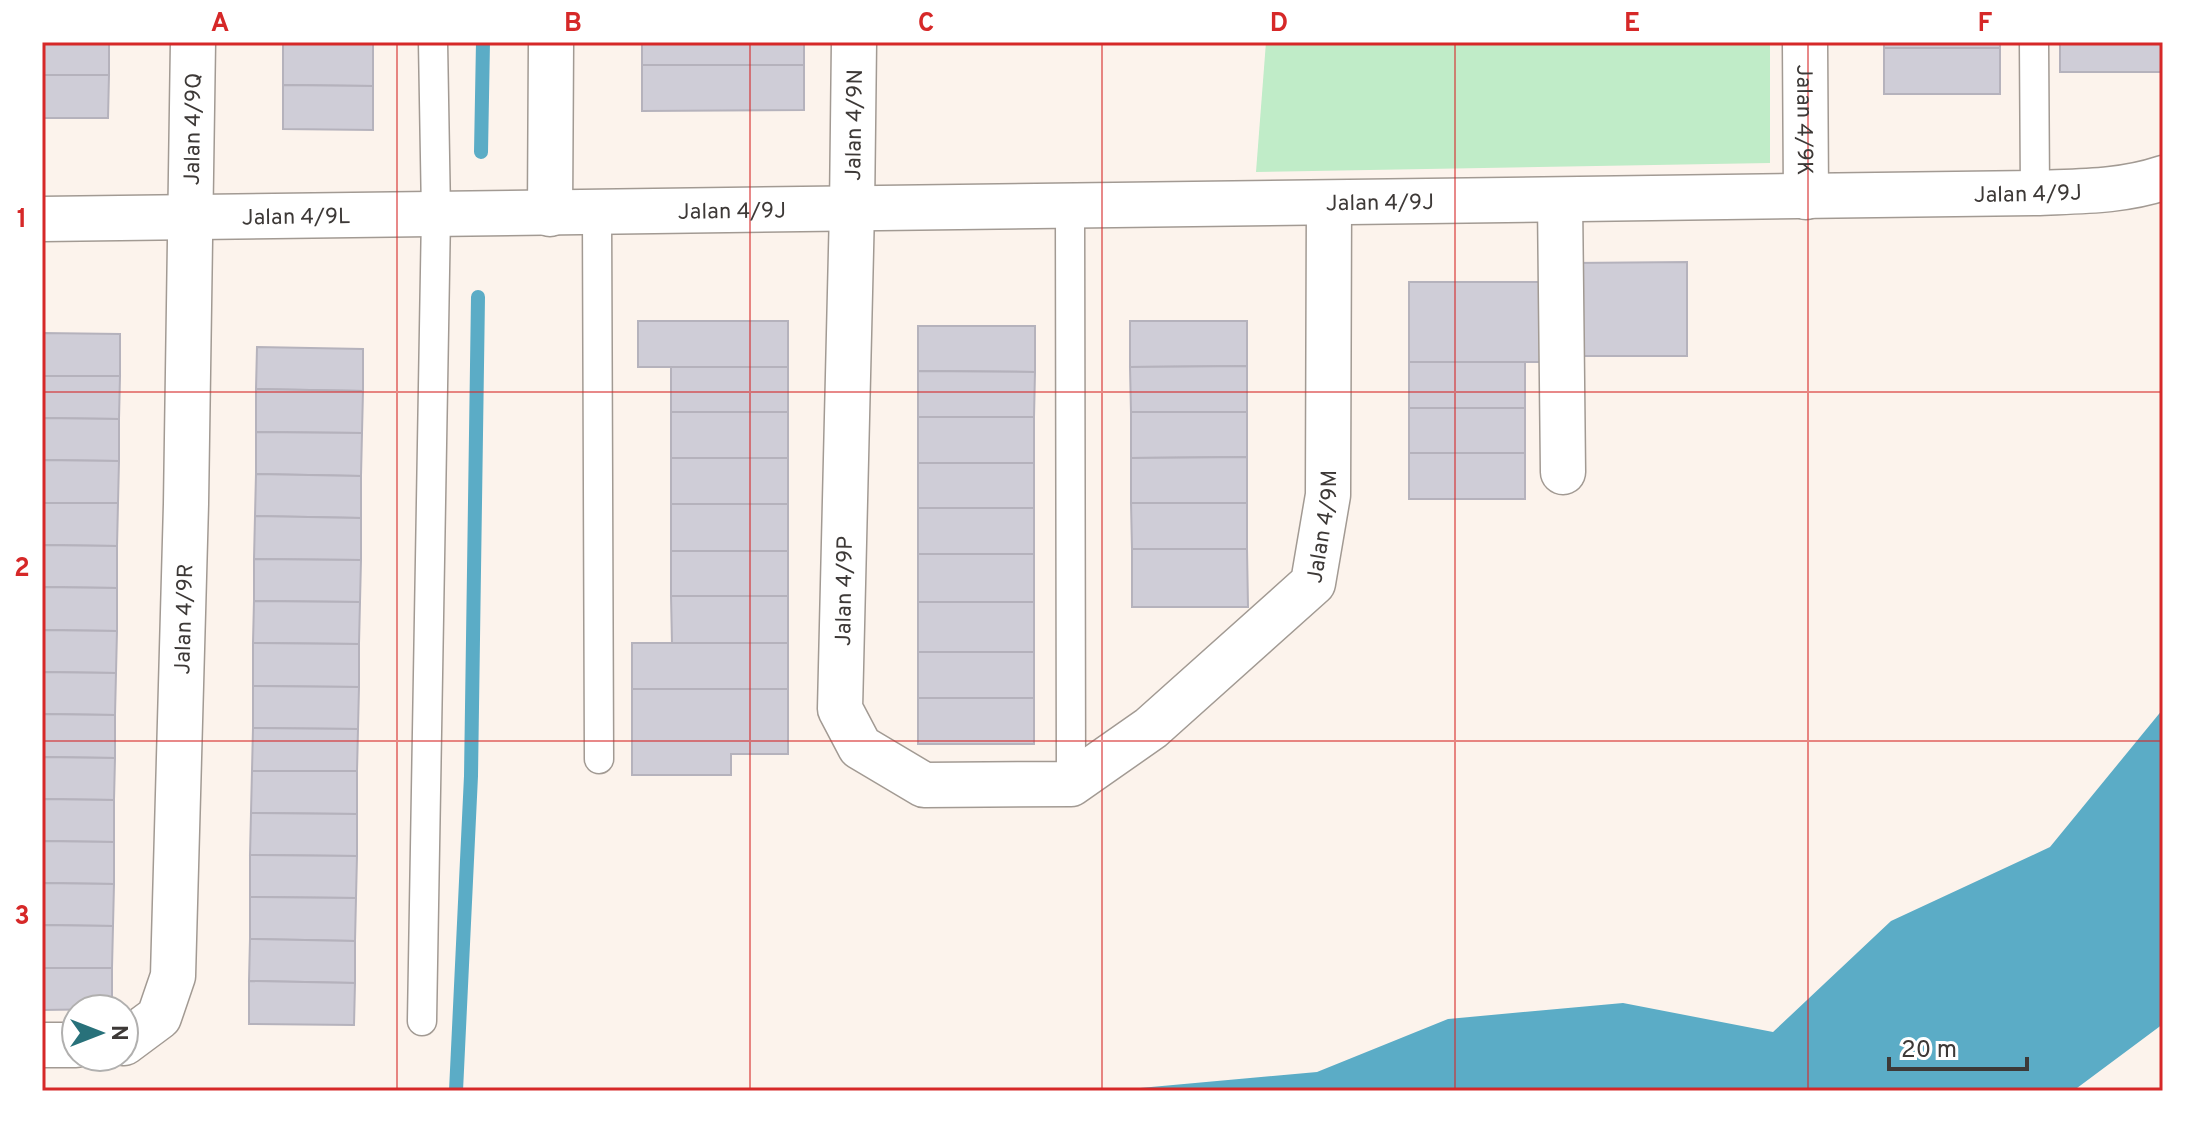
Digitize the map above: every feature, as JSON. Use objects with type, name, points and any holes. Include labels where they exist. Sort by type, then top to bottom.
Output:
[{"type":"street","name":"Jalan 4/9Q","points":[[191,217],[193,42]]},
{"type":"street","points":[[550,214],[551,42]]},
{"type":"street","name":"Jalan 4/9N","points":[[852,209],[854,42]]},
{"type":"street","name":"Jalan 4/9K","points":[[1805,42],[1806,197]]},
{"type":"street","name":"Jalan 4/9J","points":[[597,213],[2035,193],[2136,187],[2163,178]]},
{"type":"street","points":[[1560,200],[1563,472]]},
{"type":"street","name":"Jalan 4/9M","points":[[1071,784],[1151,728],[1313,583],[1328,495],[1329,203]]},
{"type":"street","name":"Jalan 4/9P","points":[[852,209],[840,709],[860,747],[924,785],[1071,784]]},
{"type":"street","name":"Jalan 4/9L","points":[[42,219],[597,213]]},
{"type":"street","name":"Jalan 4/9R","points":[[140,1031],[159,1017],[173,976],[191,217]]},
{"type":"lane","points":[[422,1021],[436,214],[433,42]]},
{"type":"lane","points":[[2034,42],[2035,193]]},
{"type":"lane","points":[[1070,205],[1071,784]]},
{"type":"lane","points":[[597,213],[599,759]]},
{"type":"green space","points":[[1266,42],[1770,42],[1770,163],[1256,172]]},
{"type":"water","points":[[2163,709],[2163,1024],[2073,1091],[1107,1091],[1317,1072],[1448,1019],[1623,1003],[1773,1032],[1891,921],[2050,847]]},
{"type":"building","points":[[42,42],[109,42],[109,75],[42,75]]},
{"type":"building","points":[[283,42],[373,42],[373,86],[283,85]]},
{"type":"building","points":[[642,42],[804,42],[804,65],[642,65]]},
{"type":"building","points":[[1884,42],[2000,42],[2000,48],[1884,48]]},
{"type":"building","points":[[2060,42],[2163,42],[2163,72],[2060,72]]},
{"type":"building","points":[[1884,48],[2000,48],[2000,94],[1884,94]]},
{"type":"building","points":[[642,65],[804,65],[804,110],[642,111]]},
{"type":"building","points":[[42,75],[109,75],[108,118],[42,118]]},
{"type":"building","points":[[283,85],[373,86],[373,130],[283,129]]},
{"type":"building","points":[[1687,262],[1687,356],[1574,356],[1573,263]]},
{"type":"building","points":[[1409,282],[1551,282],[1551,362],[1409,362]]},
{"type":"building","points":[[638,321],[788,321],[788,367],[638,367]]},
{"type":"building","points":[[1130,321],[1247,321],[1247,366],[1130,367]]},
{"type":"building","points":[[918,326],[1035,326],[1035,372],[918,371]]},
{"type":"building","points":[[42,333],[120,334],[120,376],[42,376]]},
{"type":"building","points":[[257,347],[363,349],[363,391],[256,389]]},
{"type":"building","points":[[1409,362],[1525,362],[1525,408],[1409,408]]},
{"type":"building","points":[[1247,366],[1247,412],[1131,412],[1130,367]]},
{"type":"building","points":[[671,367],[788,367],[788,412],[671,412]]},
{"type":"building","points":[[918,371],[1035,372],[1034,417],[918,417]]},
{"type":"building","points":[[42,376],[120,376],[119,419],[42,418]]},
{"type":"building","points":[[256,389],[363,391],[362,433],[256,432]]},
{"type":"building","points":[[1409,408],[1525,408],[1525,453],[1409,453]]},
{"type":"building","points":[[671,412],[788,412],[788,458],[671,458]]},
{"type":"building","points":[[1131,412],[1247,412],[1247,457],[1131,458]]},
{"type":"building","points":[[918,417],[1034,417],[1034,463],[918,463]]},
{"type":"building","points":[[42,418],[119,419],[119,461],[42,460]]},
{"type":"building","points":[[256,432],[362,433],[361,476],[256,474]]},
{"type":"building","points":[[1409,453],[1525,453],[1525,499],[1409,499]]},
{"type":"building","points":[[1247,457],[1247,503],[1131,503],[1131,458]]},
{"type":"building","points":[[671,458],[788,458],[788,504],[671,504]]},
{"type":"building","points":[[42,460],[119,461],[118,503],[42,503]]},
{"type":"building","points":[[918,463],[1034,463],[1034,508],[918,508]]},
{"type":"building","points":[[256,474],[361,476],[361,518],[255,516]]},
{"type":"building","points":[[42,503],[118,503],[117,546],[42,545]]},
{"type":"building","points":[[1131,503],[1247,503],[1247,549],[1132,549]]},
{"type":"building","points":[[671,504],[788,504],[788,551],[671,551]]},
{"type":"building","points":[[918,508],[1034,508],[1034,554],[918,554]]},
{"type":"building","points":[[255,516],[361,518],[361,560],[254,559]]},
{"type":"building","points":[[42,545],[117,546],[117,588],[42,587]]},
{"type":"building","points":[[1132,549],[1247,549],[1248,607],[1132,607]]},
{"type":"building","points":[[671,551],[788,551],[788,596],[671,596]]},
{"type":"building","points":[[918,554],[1034,554],[1034,602],[918,602]]},
{"type":"building","points":[[254,559],[361,560],[360,602],[254,601]]},
{"type":"building","points":[[42,587],[117,588],[117,631],[42,630]]},
{"type":"building","points":[[671,596],[788,596],[788,643],[672,643]]},
{"type":"building","points":[[254,601],[360,602],[359,644],[253,643]]},
{"type":"building","points":[[918,602],[1034,602],[1034,652],[918,652]]},
{"type":"building","points":[[42,630],[117,631],[116,673],[42,672]]},
{"type":"building","points":[[253,643],[359,644],[359,687],[253,686]]},
{"type":"building","points":[[632,643],[788,643],[788,689],[632,689]]},
{"type":"building","points":[[918,652],[1034,652],[1034,698],[918,698]]},
{"type":"building","points":[[42,672],[116,673],[115,715],[42,714]]},
{"type":"building","points":[[253,686],[359,687],[358,729],[253,728]]},
{"type":"building","points":[[632,689],[788,689],[788,754],[731,754],[731,775],[632,775]]},
{"type":"building","points":[[918,698],[1034,698],[1034,744],[918,744]]},
{"type":"building","points":[[42,714],[115,715],[115,758],[42,757]]},
{"type":"building","points":[[253,728],[358,729],[357,771],[252,771]]},
{"type":"building","points":[[42,757],[115,758],[114,800],[42,799]]},
{"type":"building","points":[[252,771],[357,771],[357,814],[251,813]]},
{"type":"building","points":[[42,799],[114,800],[114,842],[42,841]]},
{"type":"building","points":[[251,813],[357,814],[357,856],[250,855]]},
{"type":"building","points":[[42,841],[114,842],[114,884],[42,883]]},
{"type":"building","points":[[250,855],[357,856],[356,898],[250,897]]},
{"type":"building","points":[[42,883],[114,884],[113,926],[42,925]]},
{"type":"building","points":[[250,897],[356,898],[355,941],[250,939]]},
{"type":"building","points":[[42,925],[113,926],[112,968],[42,968]]},
{"type":"building","points":[[250,939],[355,941],[355,983],[249,981]]},
{"type":"building","points":[[42,968],[112,968],[112,993],[60,993],[60,1010],[42,1010]]},
{"type":"building","points":[[249,981],[355,983],[354,1025],[249,1024]]},
{"type":"waterway","points":[[481,152],[483,42]]},
{"type":"waterway","points":[[456,1091],[471,776],[478,297]]}]
